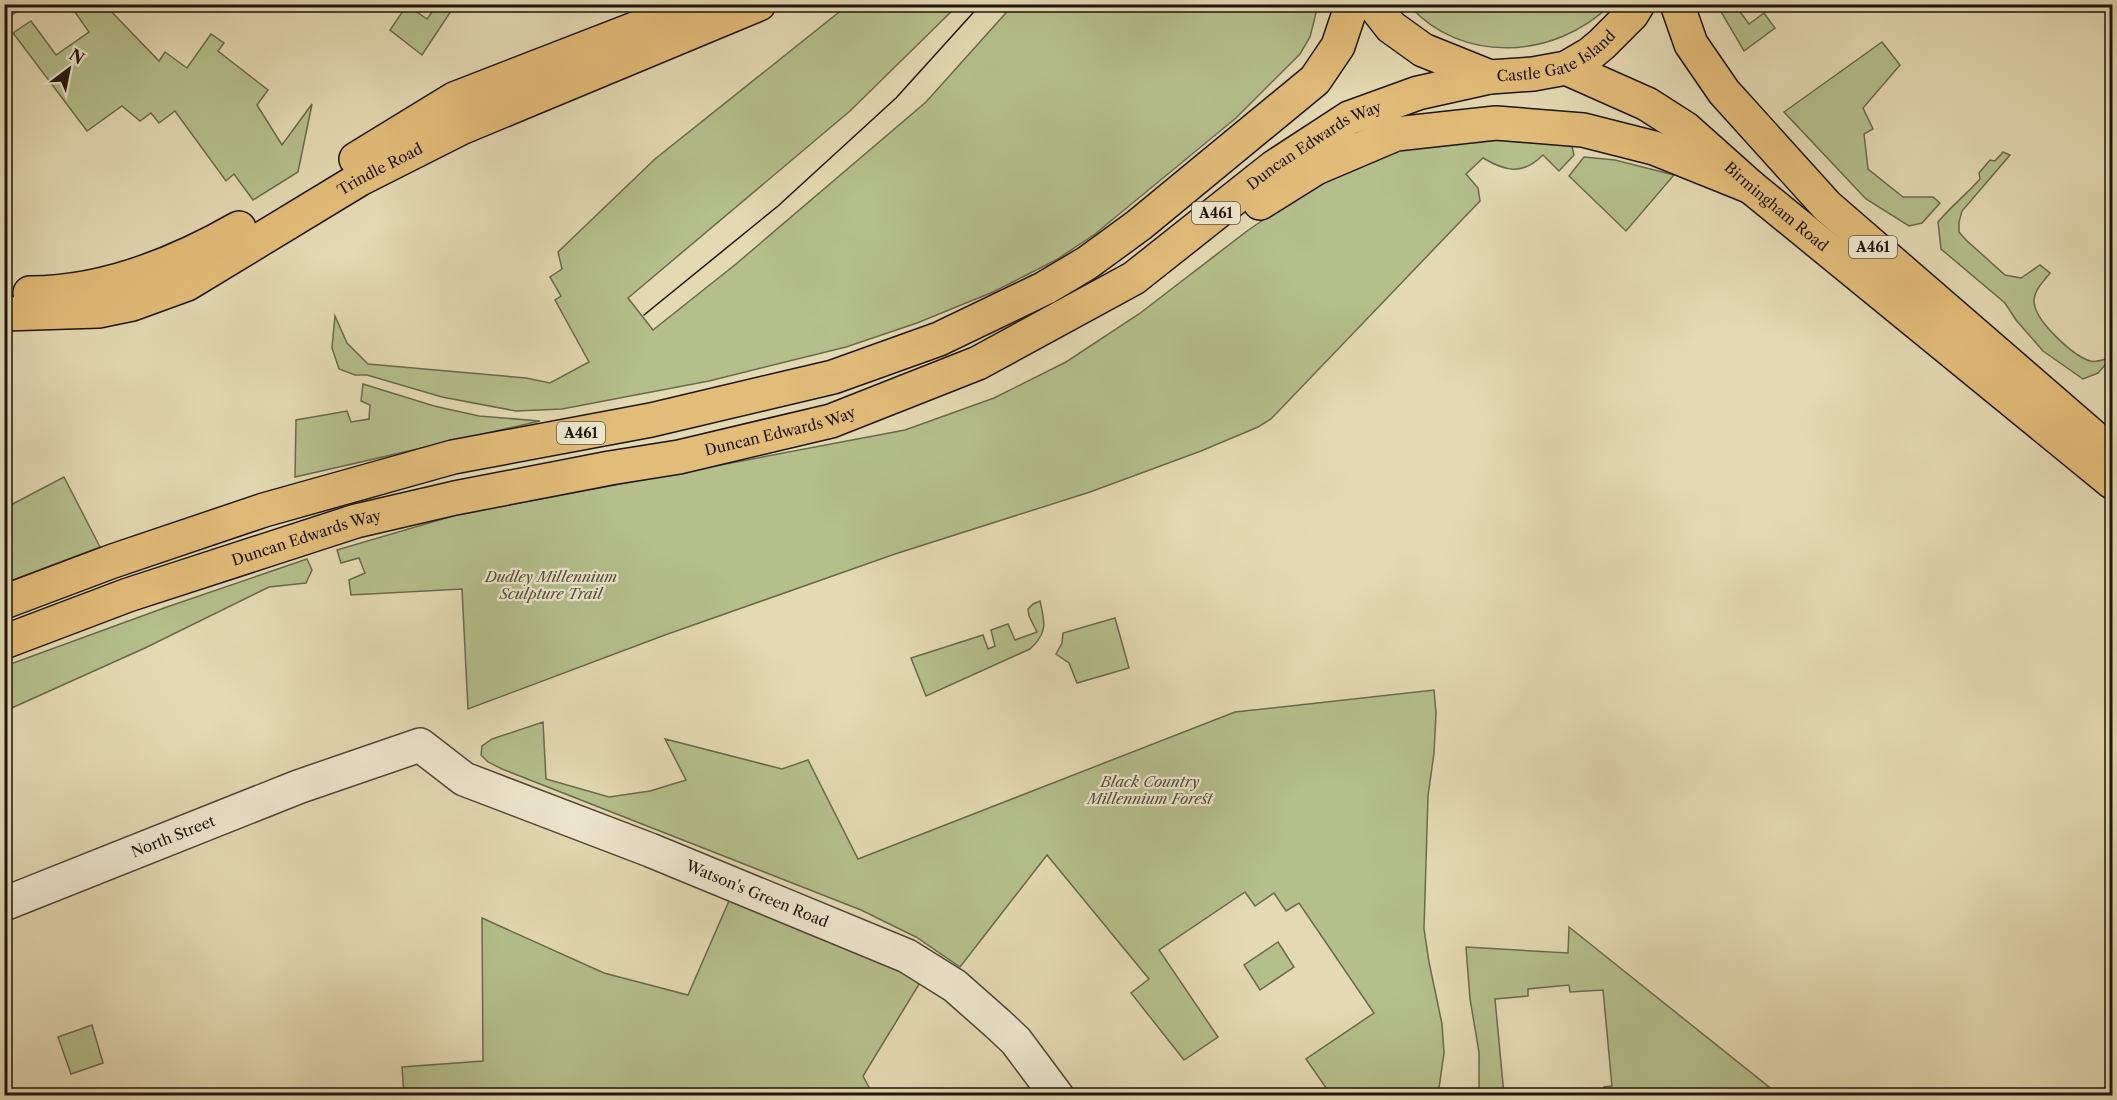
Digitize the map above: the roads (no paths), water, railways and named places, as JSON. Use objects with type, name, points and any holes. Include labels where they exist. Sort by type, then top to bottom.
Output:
[{"type":"main road","name":"Trindle Road","points":[[4,314],[98,311],[132,304],[154,283],[214,242],[454,99],[699,4]]},
{"type":"main road","name":"Trindle Road","points":[[154,283],[227,259],[360,179],[461,128],[759,4]]},
{"type":"main road","name":"A461","points":[[4,603],[113,561],[264,510],[453,458],[651,420],[833,377],[939,339],[1045,288],[1086,263],[1138,225],[1315,80],[1338,46],[1352,4]]},
{"type":"main road","name":"Castle Gate Island","points":[[1373,4],[1391,27],[1423,50],[1490,77],[1533,74],[1566,68],[1602,44],[1632,14],[1638,4]]},
{"type":"main road","name":"A461","points":[[1677,4],[1691,44],[1724,92],[1827,206],[2112,453]]},
{"type":"main road","name":"Birmingham Road","points":[[1566,68],[1647,104],[1686,129],[1751,188],[2112,482]]},
{"type":"main road","name":"Duncan Edwards Way","points":[[4,642],[128,595],[356,521],[455,498],[679,457],[831,421],[978,363],[1134,278],[1274,167],[1349,117],[1418,93],[1490,77]]},
{"type":"main road","points":[[952,373],[1003,370],[1089,325],[1168,273],[1263,200],[1316,168],[1396,134],[1496,123],[1583,130],[1654,148],[1751,188]]},
{"type":"main road","points":[[4,292],[55,293],[114,282],[130,292],[154,283]]},
{"type":"street","name":"North Street","points":[[4,904],[341,771],[420,745]]},
{"type":"street","name":"Watson's Green Road","points":[[420,745],[464,779],[650,850],[907,956],[955,986],[998,1023],[1016,1041],[1058,1095]]},
{"type":"tram line","points":[[644,315],[778,206],[896,98],[981,4]]},
{"type":"park label","name":"Dudley Millennium Sculpture Trail","points":[[551,586]]},
{"type":"park label","name":"Black Country Millennium Forest","points":[[1150,790]]}]
